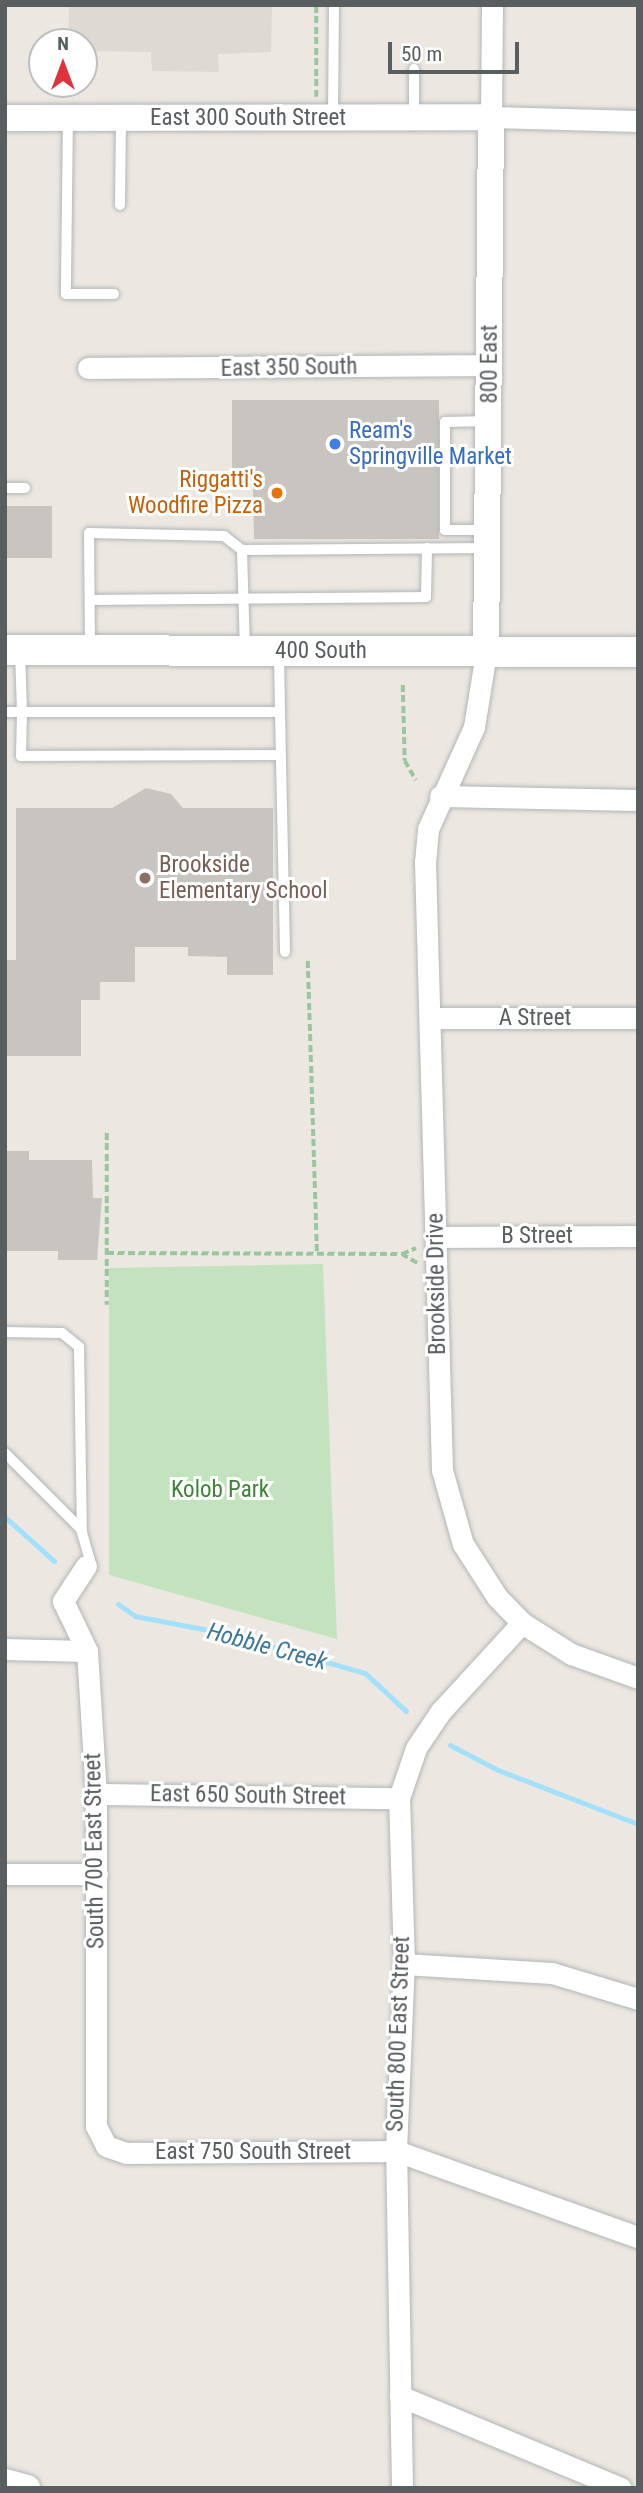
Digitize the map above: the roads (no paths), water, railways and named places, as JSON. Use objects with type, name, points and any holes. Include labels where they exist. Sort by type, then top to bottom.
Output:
[{"type":"main road","name":"400 South","points":[[13,650],[638,652]]},
{"type":"street","points":[[492,5],[491,117],[638,121]]},
{"type":"street","name":"East 300 South Street","points":[[5,118],[491,117]]},
{"type":"street","name":"800 East","points":[[486,653],[491,117]]},
{"type":"street","name":"East 350 South","points":[[88,368],[490,365]]},
{"type":"street","name":"Brookside Drive","points":[[486,653],[474,727],[440,796],[425,862],[431,1018],[428,1240],[446,1489],[463,1544],[522,1623],[571,1654],[638,1678]]},
{"type":"street","points":[[440,796],[638,800]]},
{"type":"street","name":"A Street","points":[[431,1018],[638,1018]]},
{"type":"street","name":"B Street","points":[[428,1240],[638,1236]]},
{"type":"street","name":"South 700 East Street","points":[[86,1566],[63,1601],[87,1651],[96,1794],[96,2126],[106,2146]]},
{"type":"street","name":"South 800 East Street","points":[[402,2488],[396,2151],[404,1964],[399,1798],[416,1748],[441,1711],[522,1623]]},
{"type":"street","points":[[5,1649],[87,1651]]},
{"type":"street","name":"East 650 South Street","points":[[96,1794],[399,1798]]},
{"type":"street","points":[[5,1874],[97,1874]]},
{"type":"street","points":[[404,1964],[552,1973],[638,1999]]},
{"type":"street","name":"East 750 South Street","points":[[106,2146],[127,2153],[396,2151],[638,2237]]},
{"type":"street","points":[[400,2396],[621,2488]]},
{"type":"street","points":[[5,2482],[26,2488]]},
{"type":"lane","points":[[333,118],[334,5]]},
{"type":"lane","points":[[414,69],[414,117]]},
{"type":"lane","points":[[68,118],[66,293],[114,294]]},
{"type":"lane","points":[[120,205],[121,118]]},
{"type":"lane","points":[[488,539],[445,530],[445,422],[489,421]]},
{"type":"lane","points":[[5,488],[25,488]]},
{"type":"lane","points":[[90,650],[89,533],[224,536],[242,550],[427,548],[488,539]]},
{"type":"lane","points":[[90,600],[426,597],[427,548]]},
{"type":"lane","points":[[242,550],[245,651]]},
{"type":"lane","points":[[13,650],[22,712],[21,756],[279,755]]},
{"type":"lane","points":[[279,651],[285,953]]},
{"type":"lane","points":[[5,712],[280,712]]},
{"type":"lane","points":[[5,1332],[62,1333],[79,1347],[82,1532],[90,1560],[86,1566]]},
{"type":"lane","points":[[5,1453],[82,1532]]},
{"type":"waterway","name":"Hobble Creek","points":[[5,1517],[54,1561]]},
{"type":"waterway","name":"Hobble Creek","points":[[118,1604],[135,1616],[229,1634],[365,1673],[406,1711]]},
{"type":"waterway","name":"Hobble Creek","points":[[450,1745],[498,1770],[638,1824]]},
{"type":"place","name":"Ream's Springville Market","points":[[335,444]]},
{"type":"place","name":"Riggatti's Woodfire Pizza","points":[[277,493]]},
{"type":"place","name":"Brookside Elementary School","points":[[145,878]]},
{"type":"park label","name":"Kolob Park","points":[[220,1490]]}]
